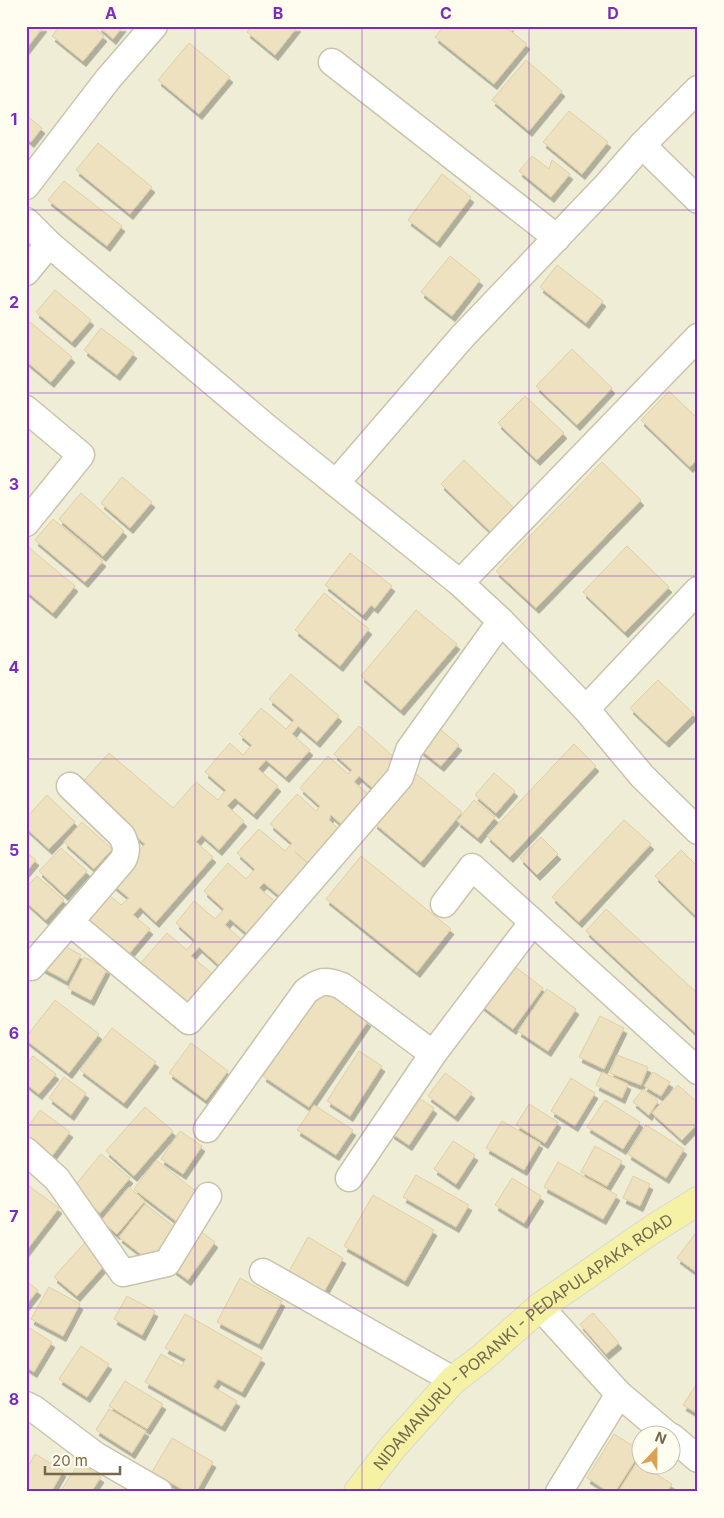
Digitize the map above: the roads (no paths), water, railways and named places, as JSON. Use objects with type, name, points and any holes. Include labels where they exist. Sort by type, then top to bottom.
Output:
[{"type":"main road","name":"NIDAMANURU - PORANKI - PEDAPULAPAKA ROAD","points":[[359,1491],[392,1448],[452,1380],[482,1358],[540,1308],[698,1200]]},
{"type":"street","points":[[26,186],[108,79],[154,26]]},
{"type":"street","points":[[332,62],[557,238]]},
{"type":"street","points":[[336,483],[462,337],[557,238],[642,144],[698,89]]},
{"type":"street","points":[[642,144],[698,200]]},
{"type":"street","points":[[26,221],[49,244],[266,427],[460,583],[501,621],[586,709],[642,776],[698,831]]},
{"type":"street","points":[[26,272],[49,244]]},
{"type":"street","points":[[460,583],[698,337]]},
{"type":"street","points":[[26,409],[81,455],[26,523]]},
{"type":"street","points":[[586,709],[698,590]]},
{"type":"street","points":[[70,922],[188,1021],[400,778],[409,750],[501,621]]},
{"type":"street","points":[[28,969],[123,860],[127,853],[122,836],[70,786]]},
{"type":"street","points":[[444,904],[472,867],[698,1071]]},
{"type":"street","points":[[349,1178],[433,1054],[532,923]]},
{"type":"street","points":[[208,1130],[306,992],[319,982],[331,981],[342,986],[433,1054]]},
{"type":"street","points":[[26,1151],[57,1179],[123,1273],[167,1263],[208,1196]]},
{"type":"street","points":[[263,1272],[452,1380]]},
{"type":"street","points":[[540,1308],[619,1394],[658,1426]]},
{"type":"street","points":[[559,1492],[619,1394]]},
{"type":"street","points":[[26,1405],[34,1409],[94,1455],[159,1492]]},
{"type":"street","points":[[682,1446],[698,1459]]}]
